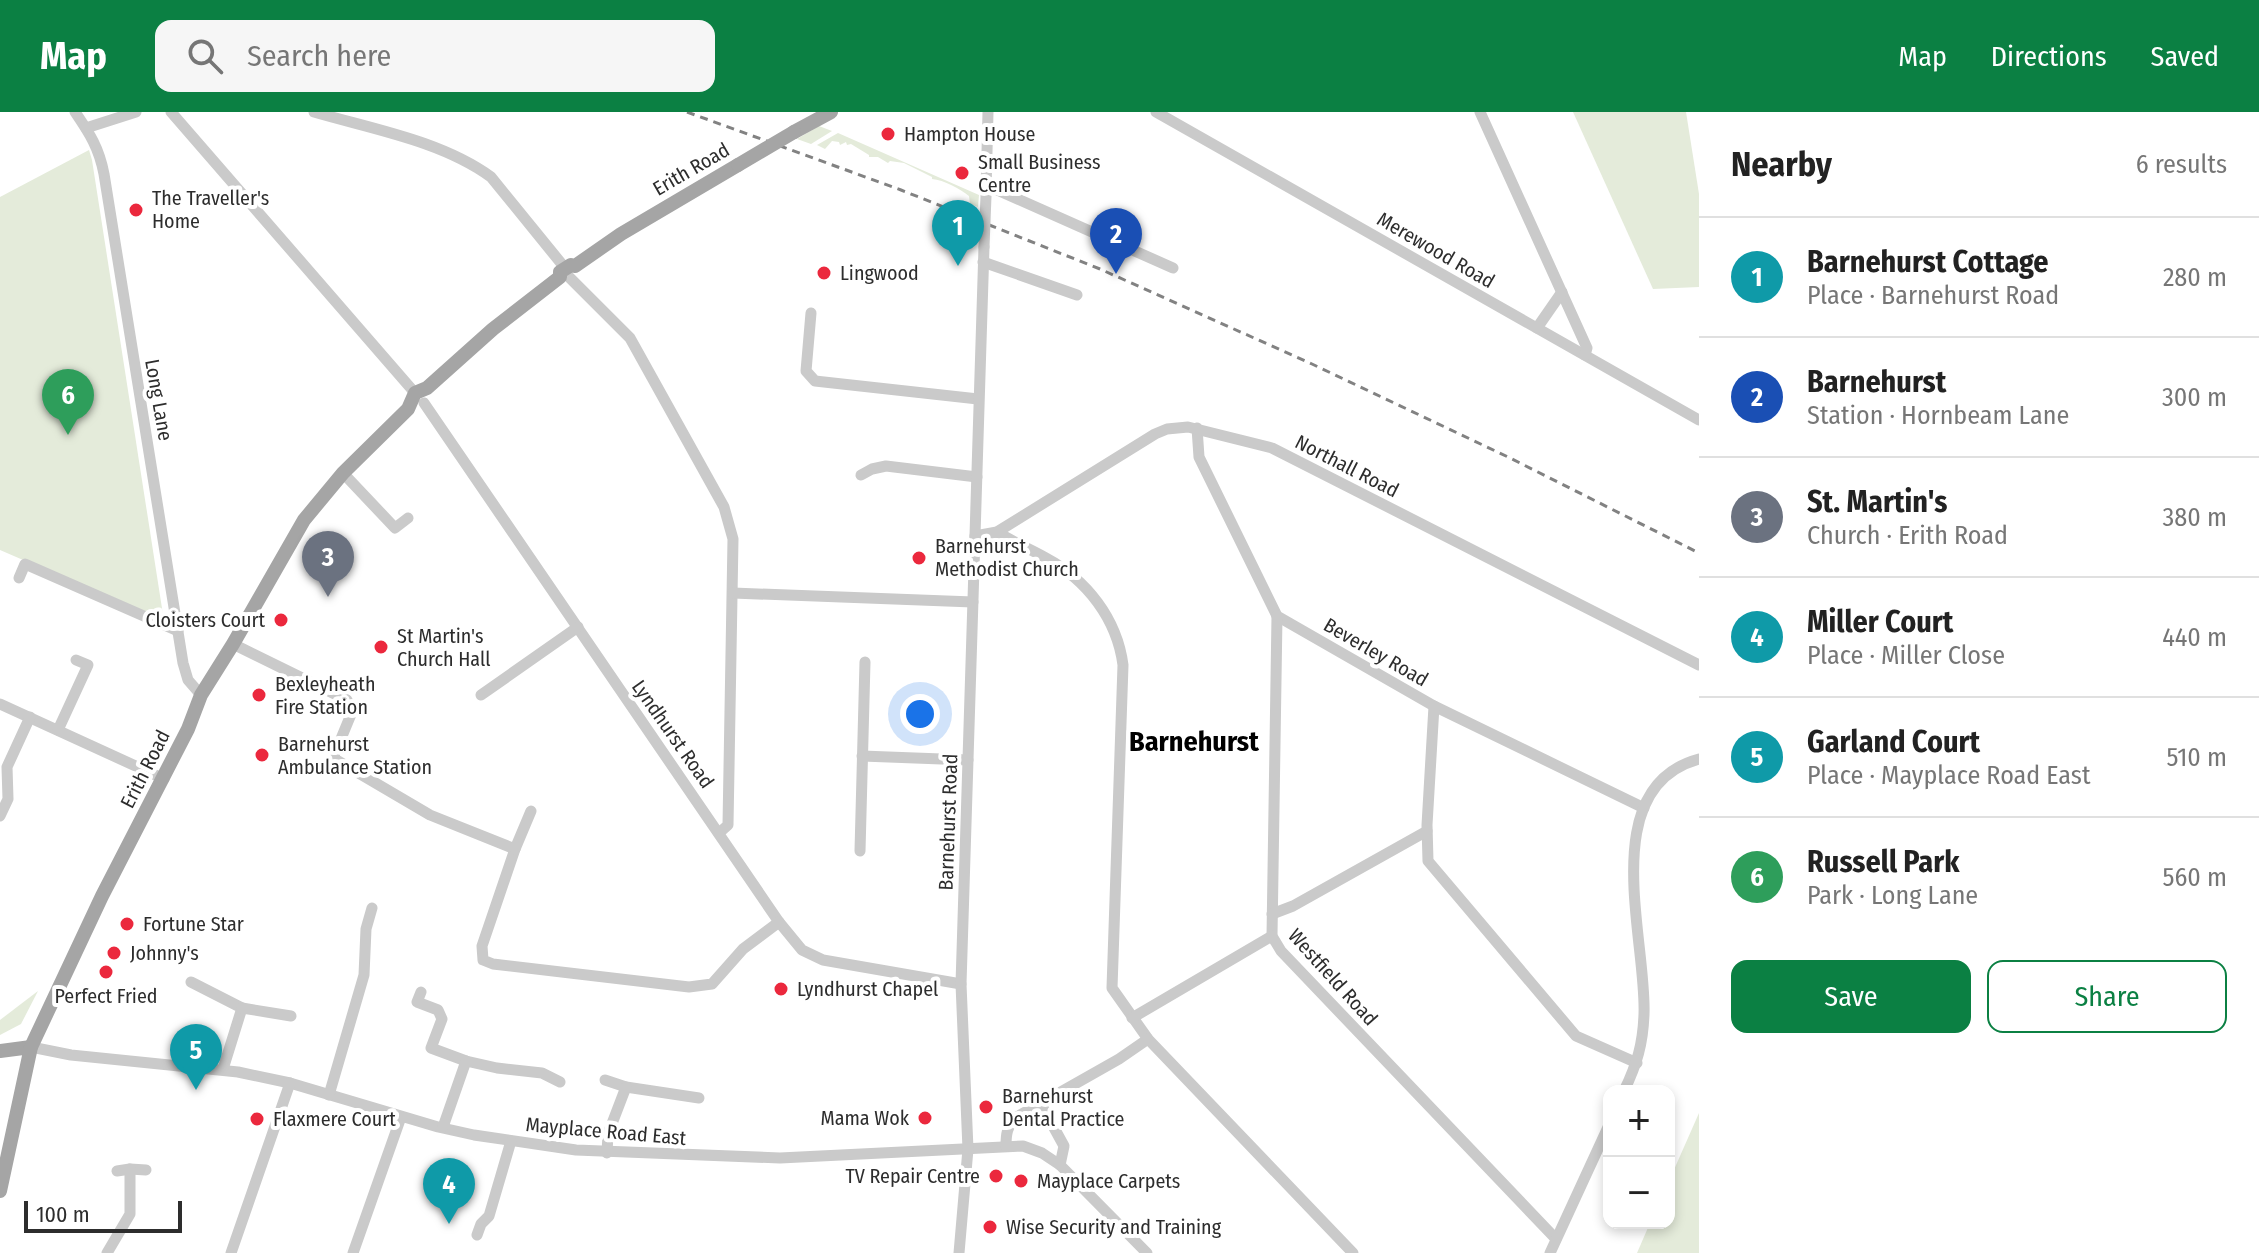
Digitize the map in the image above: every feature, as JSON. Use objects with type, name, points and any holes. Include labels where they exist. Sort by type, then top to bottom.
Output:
[{"type":"main road","name":"Erith Road","points":[[0,1191],[31,1047],[102,896],[164,779],[201,695],[304,520],[343,473],[493,329],[621,234],[831,112]]},
{"type":"main road","points":[[0,1051],[31,1047]]},
{"type":"street","name":"Long Lane","points":[[75,112],[100,153],[178,631],[188,680],[201,695]]},
{"type":"street","points":[[86,128],[136,112]]},
{"type":"street","name":"Lyndhurst Road","points":[[171,112],[422,394],[779,922],[802,950],[823,960],[961,984]]},
{"type":"street","points":[[314,112],[446,151],[491,177],[567,272],[630,338],[724,507],[733,539],[728,825],[719,833]]},
{"type":"street","name":"Barnehurst Road","points":[[959,1253],[968,1149],[961,984],[988,112]]},
{"type":"street","name":"Merewood Road","points":[[1156,112],[1699,420]]},
{"type":"street","points":[[1480,112],[1587,348],[1585,355]]},
{"type":"street","points":[[986,190],[1173,268]]},
{"type":"street","points":[[983,262],[1077,295]]},
{"type":"street","points":[[1537,328],[1562,292]]},
{"type":"street","points":[[811,313],[806,371],[815,381],[978,399]]},
{"type":"street","name":"Northall Road","points":[[975,536],[997,532],[1155,434],[1180,427],[1197,428],[1272,448],[1699,665]]},
{"type":"street","points":[[1197,428],[1199,457],[1277,616]]},
{"type":"street","points":[[861,475],[886,466],[977,477]]},
{"type":"street","points":[[343,473],[395,528],[408,518]]},
{"type":"street","points":[[997,532],[1075,577],[1096,600],[1113,628],[1121,649],[1123,665],[1112,988],[1148,1039],[1353,1253]]},
{"type":"street","points":[[19,578],[25,564],[178,631]]},
{"type":"street","points":[[733,593],[973,602]]},
{"type":"street","name":"Beverley Road","points":[[1277,616],[1434,706],[1644,808]]},
{"type":"street","name":"Westfield Road","points":[[1277,616],[1272,936],[1281,951],[1556,1239]]},
{"type":"street","points":[[481,695],[578,627]]},
{"type":"street","points":[[233,644],[347,700],[352,712],[333,758],[430,815],[515,849]]},
{"type":"street","points":[[58,730],[88,665],[76,660]]},
{"type":"street","points":[[860,851],[865,662]]},
{"type":"street","points":[[0,704],[164,779]]},
{"type":"street","points":[[1434,706],[1428,861],[1576,1036],[1637,1063]]},
{"type":"street","points":[[0,816],[8,799],[7,767],[30,717]]},
{"type":"street","points":[[862,756],[968,760]]},
{"type":"street","points":[[1627,1085],[1637,1063],[1644,1011],[1634,864],[1637,827],[1651,793],[1668,774],[1699,759]]},
{"type":"street","points":[[531,811],[482,946],[483,960],[493,964],[689,987],[712,984],[743,949],[779,922]]},
{"type":"street","points":[[1272,914],[1293,906],[1427,831]]},
{"type":"street","points":[[329,1095],[364,975],[367,927],[372,908]]},
{"type":"street","points":[[1132,1018],[1272,936]]},
{"type":"street","points":[[191,982],[242,1008],[291,1016]]},
{"type":"street","points":[[421,992],[417,1002],[438,1010],[442,1019],[431,1048],[497,1068],[542,1073],[560,1082]]},
{"type":"street","points":[[223,1069],[242,1008]]},
{"type":"street","points":[[1006,1146],[1009,1124],[1015,1118],[1148,1039]]},
{"type":"street","name":"Mayplace Road East","points":[[31,1047],[71,1055],[223,1069],[290,1083],[443,1127],[511,1141],[607,1153],[780,1158],[1023,1146],[1042,1153],[1060,1165],[1147,1253]]},
{"type":"street","points":[[443,1127],[466,1061]]},
{"type":"street","points":[[605,1080],[626,1087],[699,1098]]},
{"type":"street","points":[[231,1253],[290,1083]]},
{"type":"street","points":[[607,1153],[608,1134],[626,1087]]},
{"type":"street","points":[[1041,1104],[1064,1146],[1060,1165]]},
{"type":"street","points":[[353,1253],[401,1117]]},
{"type":"street","points":[[1550,1253],[1603,1138]]},
{"type":"street","points":[[477,1235],[481,1224],[489,1216],[511,1141]]},
{"type":"street","points":[[107,1253],[130,1214],[130,1169]]},
{"type":"street","points":[[117,1171],[146,1170]]},
{"type":"green space","points":[[1573,112],[1686,112],[1699,194],[1699,287],[1653,289]]},
{"type":"green space","points":[[819,126],[832,131],[811,144],[797,139]]},
{"type":"green space","points":[[838,133],[979,195],[978,207],[970,204],[969,196],[961,191],[904,163],[888,163],[878,157],[869,157],[846,142],[840,145],[832,141],[825,149],[817,145]]},
{"type":"green space","points":[[89,150],[164,621],[0,550],[0,197]]},
{"type":"green space","points":[[38,991],[21,1024],[0,1035],[0,1020]]},
{"type":"green space","points":[[1699,1113],[1699,1253],[1637,1253],[1647,1229],[1675,1229],[1675,1167]]},
{"type":"railway","points":[[687,112],[901,190],[1100,269],[1312,364],[1508,457],[1699,553]]},
{"type":"place","name":"Hampton House","points":[[888,134]]},
{"type":"place","name":"Small Business Centre","points":[[962,173]]},
{"type":"place","name":"The Traveller's Home","points":[[136,210]]},
{"type":"place","name":"Barnehurst Cottage","points":[[958,266]]},
{"type":"place","name":"Lingwood","points":[[824,273]]},
{"type":"place","name":"Barnehurst","points":[[1116,274]]},
{"type":"place","name":"Russell Park","points":[[68,435]]},
{"type":"place","name":"Barnehurst Methodist Church","points":[[919,558]]},
{"type":"place","name":"St. Martin's","points":[[328,597]]},
{"type":"place","name":"Cloisters Court","points":[[281,620]]},
{"type":"place","name":"St Martin's Church Hall","points":[[381,647]]},
{"type":"place","name":"Bexleyheath Fire Station","points":[[259,695]]},
{"type":"place","name":"Barnehurst Ambulance Station","points":[[262,755]]},
{"type":"place","name":"Fortune Star","points":[[127,924]]},
{"type":"place","name":"Johnny's","points":[[114,953]]},
{"type":"place","name":"Perfect Fried","points":[[106,972]]},
{"type":"place","name":"Lyndhurst Chapel","points":[[781,989]]},
{"type":"place","name":"Garland Court","points":[[196,1090]]},
{"type":"place","name":"Barnehurst Dental Practice","points":[[986,1107]]},
{"type":"place","name":"Mama Wok","points":[[925,1118]]},
{"type":"place","name":"Flaxmere Court","points":[[257,1119]]},
{"type":"place","name":"TV Repair Centre","points":[[996,1176]]},
{"type":"place","name":"Mayplace Carpets","points":[[1021,1181]]},
{"type":"place","name":"Miller Court","points":[[449,1224]]},
{"type":"place","name":"Wise Security and Training","points":[[990,1227]]},
{"type":"district","name":"Barnehurst","points":[[1194,741]]}]
